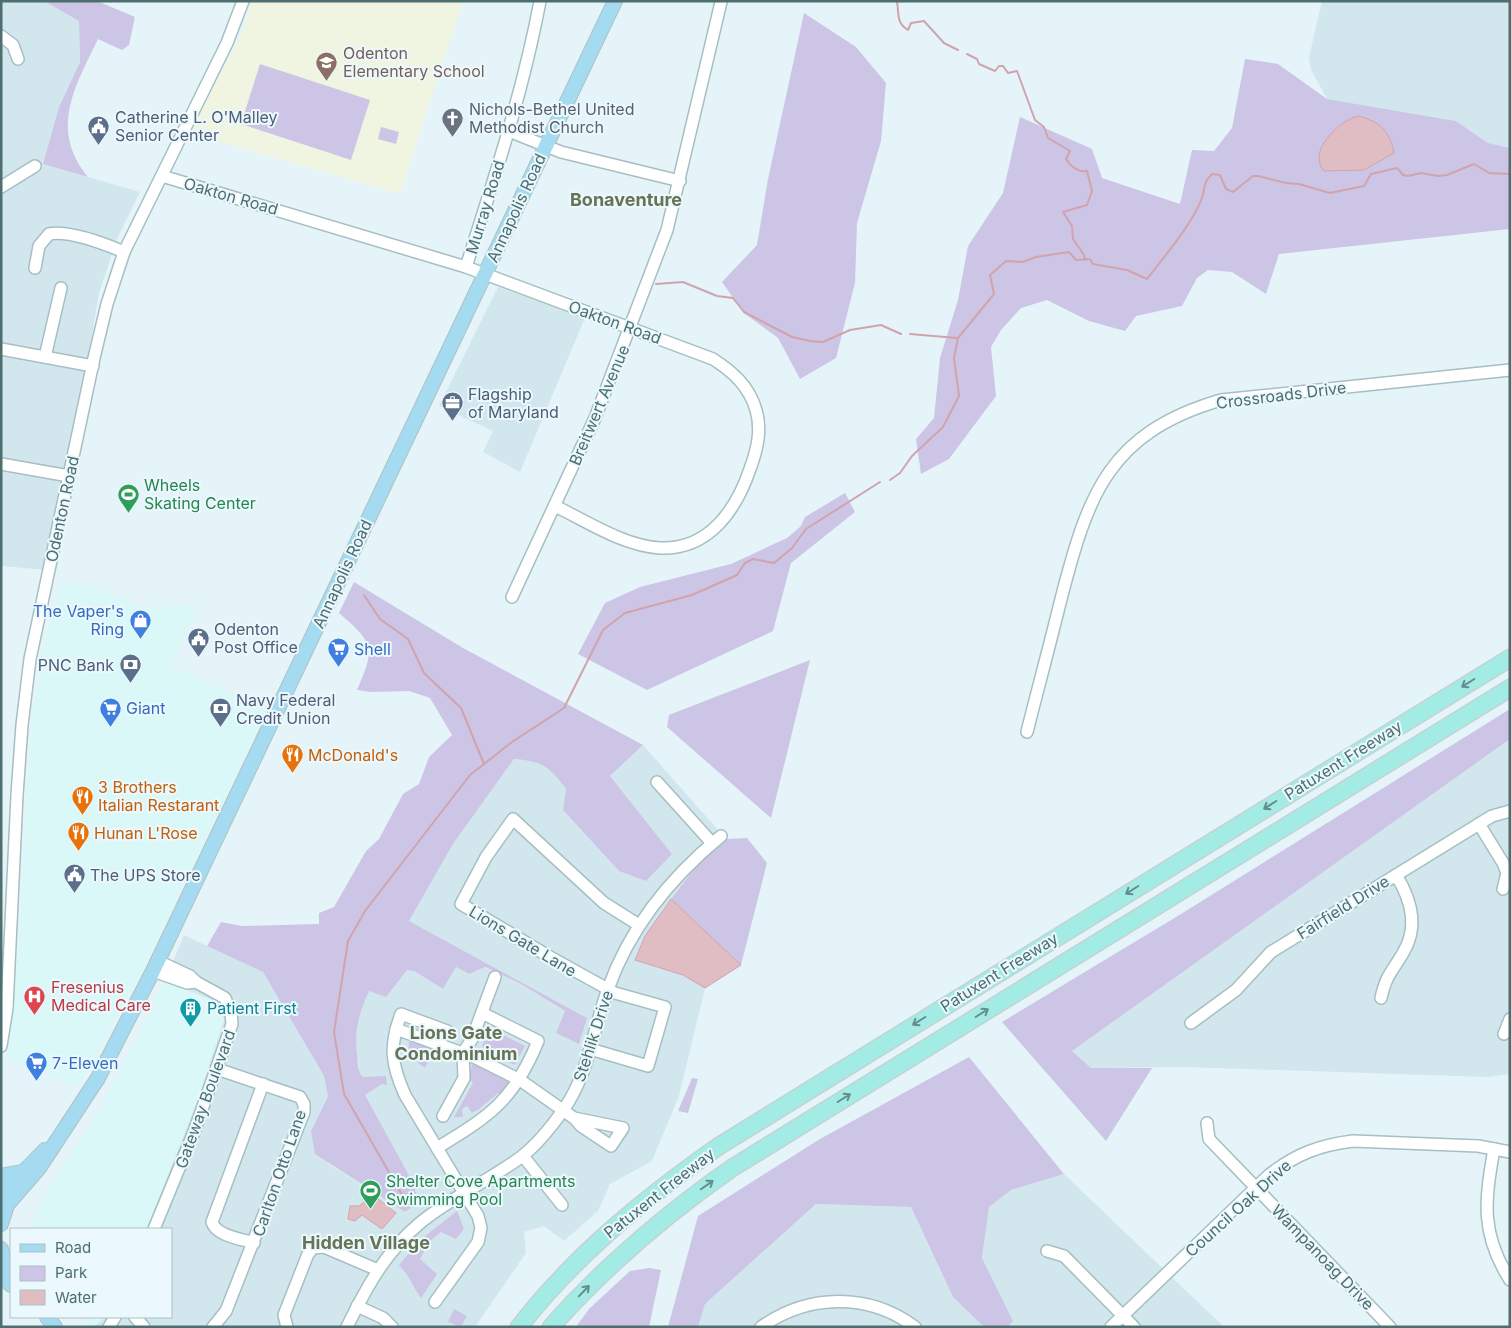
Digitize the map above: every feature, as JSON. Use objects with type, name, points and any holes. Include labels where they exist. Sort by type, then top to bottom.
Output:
[{"type":"highway","name":"Patuxent Freeway","points":[[518,1327],[561,1277],[596,1242],[638,1206],[720,1146],[1510,658]]},
{"type":"highway","name":"Patuxent Freeway","points":[[551,1327],[579,1296],[632,1244],[692,1196],[732,1168],[1510,688]]},
{"type":"main road","name":"Annapolis Road","points":[[1,1224],[7,1206],[39,1168],[56,1139],[98,1078],[156,966],[615,1]]},
{"type":"main road","name":"Annapolis Road","points":[[1,1195],[56,1139]]},
{"type":"main road","points":[[1,1176],[22,1172]]},
{"type":"main road","points":[[1,1224],[1,1238]]},
{"type":"main road","points":[[1,1249],[3,1260],[10,1270]]},
{"type":"street","name":"Odenton Road","points":[[1,1046],[14,886],[21,740],[30,659],[68,476],[107,304],[124,252],[226,43],[243,1]]},
{"type":"street","name":"Murray Road","points":[[466,267],[509,131],[529,56],[540,1]]},
{"type":"street","name":"Breitwert Avenue","points":[[512,597],[595,418],[667,230],[721,2]]},
{"type":"street","points":[[1,36],[12,45],[18,59]]},
{"type":"street","points":[[509,131],[561,152],[680,181]]},
{"type":"street","points":[[1,187],[35,166]]},
{"type":"street","name":"Oakton Road","points":[[162,176],[466,267],[713,359],[732,371],[746,388],[756,410],[759,429],[757,450],[741,493],[728,515],[707,535],[680,546],[662,548],[630,542],[555,506]]},
{"type":"street","points":[[35,268],[40,246],[49,234],[58,232],[124,252]]},
{"type":"street","points":[[45,357],[61,288]]},
{"type":"street","points":[[1,349],[93,366]]},
{"type":"street","name":"Crossroads Drive","points":[[1027,732],[1084,516],[1108,472],[1124,453],[1144,435],[1177,415],[1221,400],[1510,370]]},
{"type":"street","points":[[1,464],[68,476]]},
{"type":"street","name":"Stehlik Drive","points":[[347,1327],[378,1270],[402,1240],[420,1223],[523,1156],[542,1137],[564,1109],[581,1077],[608,989],[639,925],[663,892],[716,840],[657,782]]},
{"type":"street","name":"Fairfield Drive","points":[[1191,1023],[1232,994],[1271,952],[1492,816],[1510,811]]},
{"type":"street","name":"Lions Gate Lane","points":[[608,989],[461,904],[486,857],[513,818],[604,903],[639,925]]},
{"type":"street","points":[[1479,824],[1504,863],[1507,873],[1503,889]]},
{"type":"street","points":[[1381,998],[1385,979],[1404,952],[1412,928],[1410,903],[1396,875]]},
{"type":"street","points":[[1,885],[14,886]]},
{"type":"street","name":"Gateway Boulevard","points":[[154,1228],[217,1069],[232,1024],[231,1013],[225,998],[196,982],[186,983],[156,966]]},
{"type":"street","points":[[443,1116],[464,1078],[463,1053],[482,1013],[495,977]]},
{"type":"street","points":[[590,1050],[648,1066],[665,1007],[608,989]]},
{"type":"street","points":[[437,1148],[491,1114],[520,1080],[538,1041],[482,1013]]},
{"type":"street","points":[[435,1302],[478,1242],[481,1228],[478,1216],[465,1193],[405,1095],[398,1080],[392,1040],[401,1014],[447,1031]]},
{"type":"street","points":[[1504,1034],[1510,1019]]},
{"type":"street","points":[[396,1029],[463,1053],[520,1080],[564,1109],[574,1118]]},
{"type":"street","name":"Carlton Otto Lane","points":[[213,1327],[226,1312],[304,1112],[304,1104],[300,1097],[217,1069]]},
{"type":"street","points":[[254,1243],[220,1232],[213,1227],[212,1222],[263,1084]]},
{"type":"street","name":"Wampanoag Drive","points":[[1207,1123],[1209,1139],[1390,1327]]},
{"type":"street","name":"Council Oak Drive","points":[[1111,1327],[1256,1187],[1288,1160],[1318,1147],[1353,1141],[1494,1149],[1510,1152]]},
{"type":"street","points":[[1494,1149],[1487,1188],[1486,1217],[1493,1249],[1510,1280]]},
{"type":"street","points":[[523,1156],[562,1205]]},
{"type":"street","points":[[288,1327],[284,1315],[308,1254],[313,1248],[324,1247],[378,1270]]},
{"type":"street","points":[[1047,1251],[1064,1256],[1134,1327]]},
{"type":"street","points":[[761,1327],[772,1319],[801,1306],[830,1300],[860,1302],[888,1310],[915,1327]]},
{"type":"street","points":[[357,1306],[383,1318],[392,1327]]},
{"type":"shaded area","points":[[1,1],[44,1],[79,21],[80,62],[59,107],[43,164],[140,192],[117,239],[99,293],[88,357],[94,358],[48,570],[1,566]]},
{"type":"shaded area","name":"Odenton Elementary School","points":[[252,1],[463,1],[400,194],[189,133],[244,29]]},
{"type":"shaded area","points":[[1322,1],[1510,1],[1510,148],[1488,143],[1456,121],[1327,99],[1311,70],[1309,57]]},
{"type":"shaded area","points":[[498,287],[585,318],[520,472],[483,452],[493,431],[439,406]]},
{"type":"shaded area","points":[[62,583],[94,586],[144,608],[198,604],[171,667],[268,709],[131,993],[79,1087],[8,1059],[18,956],[32,714],[48,628]]},
{"type":"shaded area","points":[[1510,739],[1510,1074],[1487,1077],[1184,1067],[1091,1068],[1072,1051]]},
{"type":"shaded area","points":[[643,745],[726,839],[697,865],[662,910],[635,960],[683,975],[705,988],[679,1096],[652,1161],[610,1184],[598,1211],[564,1241],[544,1226],[524,1232],[526,1253],[475,1327],[94,1327],[104,1318],[172,1318],[172,1228],[147,1228],[198,1098],[224,1020],[214,1001],[165,981],[184,935],[263,972],[324,1076],[328,1095],[311,1131],[329,1164],[405,1212],[419,1202],[412,1181],[369,1107],[360,1082],[355,1038],[361,1008],[369,991],[378,993],[398,981],[407,969],[414,971],[443,989],[456,967],[469,974],[484,967],[521,984],[565,1011],[587,1018],[409,921],[453,844],[514,759],[533,760],[553,771],[566,789],[563,810],[619,871],[672,854],[610,776]]},
{"type":"shaded area","points":[[165,981],[214,1001],[221,1008],[224,1020],[198,1098],[147,1228],[29,1228],[43,1199],[101,1109]]},
{"type":"shaded area","points":[[1064,1174],[1224,1327],[1008,1327],[1013,1321],[982,1258],[989,1206],[1011,1190]]},
{"type":"shaded area","points":[[816,1204],[911,1207],[953,1297],[984,1327],[698,1327],[705,1304]]},
{"type":"shaded area","points":[[81,1318],[104,1318],[94,1327]]},
{"type":"green space","points":[[44,1],[97,1],[135,17],[129,45],[122,50],[98,39],[74,91],[68,125],[70,142],[76,159],[88,177],[43,164],[59,107],[80,62],[79,21]]},
{"type":"green space","points":[[804,13],[856,47],[886,83],[881,141],[857,223],[855,283],[836,358],[800,379],[778,338],[744,313],[722,282],[757,245],[768,179]]},
{"type":"green space","points":[[1245,59],[1278,64],[1327,99],[1456,121],[1488,143],[1510,148],[1510,229],[1279,254],[1266,294],[1232,272],[1208,270],[1197,278],[1182,306],[1136,316],[1125,331],[1089,321],[1047,300],[1021,308],[1001,330],[991,347],[996,396],[949,459],[921,474],[916,439],[934,418],[940,358],[958,300],[968,246],[1003,193],[1020,117],[1092,149],[1102,178],[1180,204],[1192,150],[1214,151],[1232,128]]},
{"type":"green space","points":[[260,64],[370,100],[351,160],[241,124]]},
{"type":"green space","points":[[381,127],[399,132],[396,144],[378,139]]},
{"type":"green space","points":[[845,493],[855,512],[791,563],[773,631],[647,690],[578,654],[605,603],[640,587],[731,564],[787,538],[801,526],[805,517]]},
{"type":"green space","points":[[354,582],[463,648],[643,745],[610,776],[672,854],[646,881],[619,871],[563,810],[566,789],[555,775],[544,766],[532,761],[514,759],[453,844],[409,921],[587,1018],[579,1044],[556,1033],[565,1011],[521,984],[485,967],[469,974],[456,967],[443,989],[414,971],[407,970],[386,997],[369,991],[362,1007],[357,1030],[358,1067],[363,1077],[386,1076],[387,1085],[382,1084],[365,1095],[412,1181],[419,1202],[405,1212],[315,1154],[311,1131],[328,1096],[324,1076],[263,972],[207,946],[221,922],[242,926],[319,924],[319,913],[334,907],[366,851],[379,839],[403,794],[419,784],[429,757],[452,735],[430,698],[409,691],[371,692],[357,690],[367,665],[368,647],[360,632],[339,613]]},
{"type":"green space","points":[[810,660],[771,818],[667,727],[669,715]]},
{"type":"green space","points":[[1510,709],[1510,739],[1072,1051],[1091,1068],[1152,1068],[1106,1141],[1002,1022],[1181,914]]},
{"type":"green space","points":[[747,838],[767,863],[741,965],[671,899],[697,865],[726,839]]},
{"type":"green space","points":[[489,1028],[525,1046],[515,1065],[492,1054],[482,1046]]},
{"type":"green space","points":[[409,1039],[444,1051],[439,1062],[430,1058],[425,1068],[418,1063],[416,1058],[408,1059]]},
{"type":"green space","points":[[969,1057],[1064,1174],[1011,1190],[989,1207],[982,1258],[1013,1321],[1008,1327],[984,1327],[953,1297],[911,1207],[816,1204],[705,1304],[698,1327],[668,1327],[698,1216],[820,1139]]},
{"type":"green space","points":[[472,1064],[497,1073],[510,1082],[501,1095],[498,1093],[479,1109],[472,1113],[467,1106],[462,1109],[463,1117],[454,1117],[473,1083],[469,1079]]},
{"type":"green space","points":[[692,1078],[698,1079],[688,1113],[678,1111]]},
{"type":"green space","points":[[457,1211],[464,1229],[456,1239],[441,1232],[429,1242],[420,1259],[437,1274],[421,1298],[399,1265],[420,1240]]},
{"type":"green space","points":[[649,1268],[661,1270],[649,1327],[576,1327],[589,1309],[630,1271]]},
{"type":"green space","points":[[454,1309],[467,1316],[461,1327],[448,1322]]},
{"type":"water","points":[[1359,116],[1373,121],[1383,128],[1390,139],[1394,153],[1364,170],[1324,171],[1319,155],[1322,146],[1343,123]]},
{"type":"water","points":[[671,899],[741,965],[705,988],[683,975],[635,960],[645,936]]},
{"type":"water","name":"Shelter Cove Apartments Swimming Pool","points":[[373,1195],[396,1213],[382,1229],[362,1215],[355,1221],[348,1219],[350,1206],[359,1206]]},
{"type":"waterway","points":[[897,1],[899,17],[904,27],[908,30],[911,23],[924,21],[944,43],[958,50]]},
{"type":"waterway","points":[[967,54],[977,59],[979,64],[995,71],[999,66],[1003,66],[1008,73],[1017,71],[1035,120],[1044,127],[1048,138],[1070,151],[1066,159],[1070,164],[1078,170],[1087,171],[1092,191],[1087,205],[1063,212],[1072,226],[1073,239],[1084,255],[1085,260]]},
{"type":"waterway","points":[[890,480],[900,473],[912,456],[943,427],[959,396],[954,358],[958,338],[994,294],[990,275],[1006,261],[1023,262],[1036,257],[1069,252],[1076,260],[1090,259],[1093,264],[1127,270],[1147,279],[1178,240],[1192,218],[1202,198],[1205,183],[1212,174],[1220,175],[1226,189],[1233,192],[1253,176],[1258,176],[1286,183],[1299,184],[1330,193],[1364,186],[1371,174],[1397,168],[1403,175],[1408,176],[1421,173],[1438,176],[1447,175],[1474,164],[1489,173],[1510,174]]},
{"type":"waterway","points":[[656,284],[683,282],[717,296],[733,298],[744,312],[792,337],[810,341],[823,342],[850,330],[881,325],[901,334]]},
{"type":"waterway","points":[[910,334],[957,338]]},
{"type":"waterway","points":[[405,1200],[344,1094],[334,1032],[348,941],[365,911],[470,775],[512,742],[564,708],[603,630],[625,613],[692,595],[737,575],[745,563],[753,559],[774,563],[792,548],[806,529],[880,482]]},
{"type":"waterway","points":[[364,595],[380,619],[408,639],[424,673],[461,708],[484,764]]},
{"type":"place","name":"Odenton Elementary School","points":[[327,81]]},
{"type":"place","name":"Nichols-Bethel United Methodist Church","points":[[453,137]]},
{"type":"place","name":"Catherine L. O'Malley Senior Center","points":[[99,145]]},
{"type":"place","name":"Flagship of Maryland","points":[[452,422]]},
{"type":"place","name":"Wheels Skating Center","points":[[128,513]]},
{"type":"place","name":"The Vaper's Ring","points":[[140,639]]},
{"type":"place","name":"Odenton Post Office","points":[[198,657]]},
{"type":"place","name":"Shell","points":[[338,668]]},
{"type":"place","name":"PNC Bank","points":[[130,684]]},
{"type":"place","name":"Giant","points":[[110,727]]},
{"type":"place","name":"Navy Federal Credit Union","points":[[220,728]]},
{"type":"place","name":"McDonald's","points":[[292,774]]},
{"type":"place","name":"3 Brothers Italian Restarant","points":[[82,815]]},
{"type":"place","name":"Hunan L'Rose","points":[[78,852]]},
{"type":"place","name":"The UPS Store","points":[[74,894]]},
{"type":"place","name":"Fresenius Medical Care","points":[[35,1015]]},
{"type":"place","name":"Patient First","points":[[191,1027]]},
{"type":"place","name":"7-Eleven","points":[[36,1082]]},
{"type":"place","name":"Shelter Cove Apartments Swimming Pool","points":[[370,1209]]},
{"type":"district","name":"Bonaventure","points":[[626,200]]},
{"type":"district","name":"Lions Gate Condominium","points":[[456,1043]]},
{"type":"district","name":"Hidden Village","points":[[366,1243]]}]
